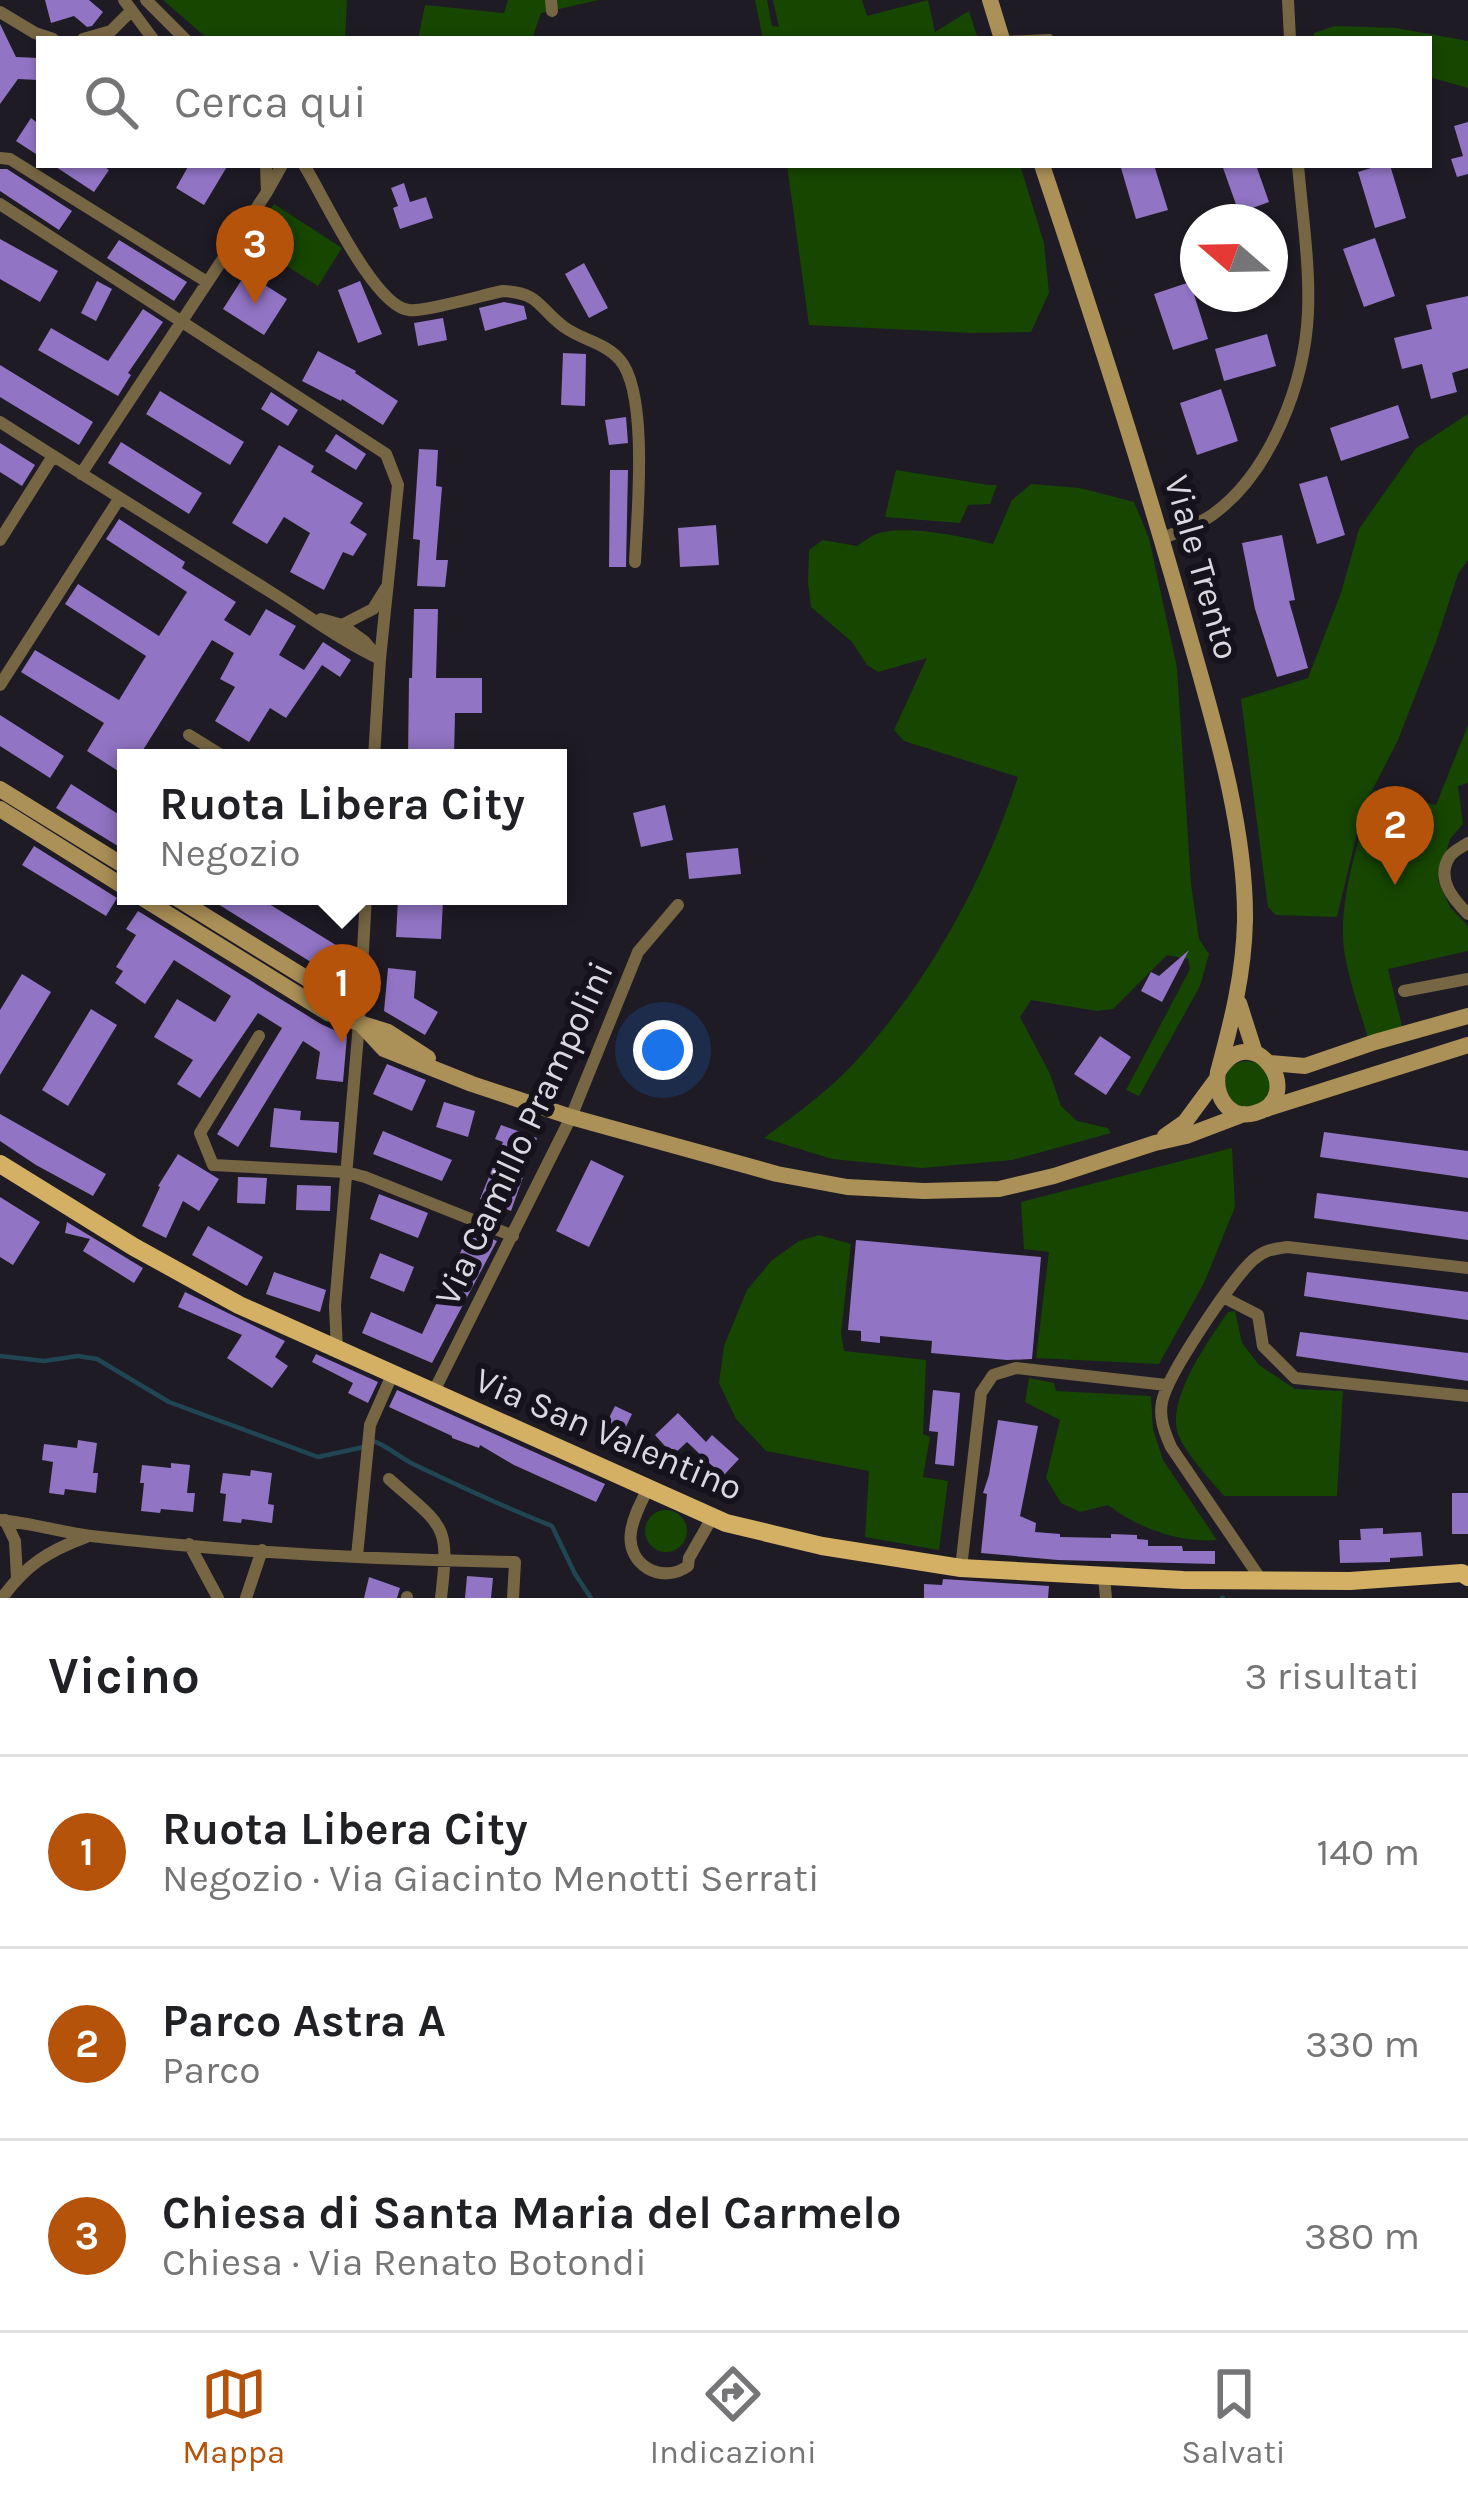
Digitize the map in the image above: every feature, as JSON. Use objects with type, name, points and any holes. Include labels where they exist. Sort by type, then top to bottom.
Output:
[{"type":"main road","name":"Via San Valentino","points":[[0,1164],[239,1306],[726,1523],[822,1546],[1105,1590],[1466,1573]]},
{"type":"street","points":[[146,0],[182,36]]},
{"type":"street","points":[[989,0],[1001,36]]},
{"type":"street","points":[[1288,0],[1290,36]]},
{"type":"street","points":[[94,36],[111,31],[128,6],[151,36]]},
{"type":"street","points":[[0,12],[44,36]]},
{"type":"street","points":[[0,158],[10,159],[207,282]]},
{"type":"street","points":[[266,168],[267,192]]},
{"type":"street","points":[[81,474],[280,168]]},
{"type":"street","points":[[306,168],[364,268],[394,305],[410,310],[517,292],[531,296],[564,327],[621,361],[630,374],[640,452],[635,562]]},
{"type":"street","name":"Viale Trento","points":[[1043,168],[1162,539],[1235,812],[1245,915],[1238,998],[1217,1076]]},
{"type":"street","points":[[1162,539],[1212,515],[1240,489],[1283,421],[1302,362],[1308,311],[1298,168]]},
{"type":"street","points":[[0,204],[386,454],[398,485],[375,749]]},
{"type":"street","points":[[0,422],[309,614],[346,643],[380,659]]},
{"type":"street","points":[[0,540],[53,456]]},
{"type":"street","points":[[0,685],[119,499]]},
{"type":"street","points":[[342,626],[373,609],[389,582]]},
{"type":"street","points":[[309,614],[342,626],[380,659]]},
{"type":"street","points":[[189,735],[212,749]]},
{"type":"street","points":[[0,789],[117,861]]},
{"type":"street","points":[[0,809],[117,882]]},
{"type":"street","points":[[1468,843],[1450,856],[1445,874],[1449,894],[1468,914]]},
{"type":"street","points":[[154,905],[328,1013],[388,1032],[459,1078],[571,1118],[777,1174],[848,1187],[999,1189],[1186,1136],[1468,1045]]},
{"type":"street","points":[[188,905],[335,996],[359,1023]]},
{"type":"street","points":[[337,1351],[335,1306],[365,905]]},
{"type":"street","name":"Via Camillo Prampolini","points":[[433,1393],[571,1118],[638,952],[678,905]]},
{"type":"street","points":[[1404,992],[1468,979]]},
{"type":"street","name":"Viale Trento","points":[[1238,998],[1262,1058]]},
{"type":"street","points":[[1155,1143],[1185,1122],[1229,1058],[1246,1052],[1305,1066],[1468,1016]]},
{"type":"street","points":[[260,1036],[200,1133],[213,1165],[346,1172],[513,1236]]},
{"type":"street","points":[[1217,1076],[1220,1099],[1235,1112],[1252,1113],[1274,1099],[1277,1090],[1278,1080],[1262,1058]]},
{"type":"street","points":[[1262,1581],[1171,1447],[1162,1426],[1166,1385],[1223,1297],[1250,1262],[1267,1249],[1287,1246],[1468,1268]]},
{"type":"street","points":[[1223,1297],[1258,1315],[1263,1346],[1295,1378],[1468,1396]]},
{"type":"street","points":[[961,1568],[981,1394],[993,1376],[1016,1368],[1166,1385]]},
{"type":"street","points":[[357,1556],[370,1425],[392,1375]]},
{"type":"street","points":[[389,1480],[440,1524],[445,1540],[441,1598]]},
{"type":"street","points":[[649,1486],[630,1535],[633,1556],[647,1570],[677,1574],[688,1566],[712,1516]]},
{"type":"street","points":[[2,1520],[89,1536],[357,1556],[515,1562],[513,1598]]},
{"type":"street","points":[[2,1520],[15,1541],[16,1578]]},
{"type":"street","points":[[2,1598],[16,1578],[51,1550],[89,1536]]},
{"type":"street","points":[[189,1544],[218,1598]]},
{"type":"street","points":[[246,1598],[262,1550]]},
{"type":"green space","points":[[163,0],[347,0],[345,36],[205,36]]},
{"type":"green space","points":[[508,0],[599,0],[541,13],[533,36],[419,36],[425,5],[504,13]]},
{"type":"green space","points":[[755,0],[767,0],[772,26],[779,27],[773,0],[862,0],[867,16],[928,0],[935,32],[969,11],[977,36],[762,36]]},
{"type":"green space","points":[[1335,26],[1396,28],[1468,41],[1468,88],[1432,78],[1432,36],[1314,33]]},
{"type":"green space","points":[[787,168],[1021,168],[1044,243],[1049,293],[1031,332],[809,325]]},
{"type":"green space","points":[[274,204],[342,248],[318,286],[249,242]]},
{"type":"green space","points":[[1468,414],[1468,560],[1458,574],[1398,740],[1363,808],[1337,917],[1276,915],[1268,907],[1241,699],[1308,678],[1341,593],[1359,529],[1416,448]]},
{"type":"green space","points":[[896,470],[997,485],[990,504],[968,505],[960,523],[885,517]]},
{"type":"green space","points":[[1031,484],[1080,488],[1134,502],[1149,538],[1177,668],[1191,884],[1199,939],[1209,954],[1200,986],[1139,1096],[1126,1090],[1190,969],[1188,959],[1167,955],[1113,1009],[1097,1011],[1031,1000],[1020,1017],[1061,1106],[1077,1121],[1108,1128],[1111,1133],[1012,1160],[922,1168],[832,1159],[764,1138],[847,1071],[908,996],[972,890],[1018,777],[904,741],[894,730],[927,658],[878,672],[867,665],[852,642],[811,607],[809,550],[823,540],[857,546],[874,535],[901,530],[993,544],[1012,500]]},
{"type":"green space","points":[[1468,725],[1468,783],[1458,786],[1463,824],[1450,839],[1438,880],[1450,907],[1468,926],[1468,951],[1388,969],[1402,1026],[1368,1038],[1343,936],[1350,872],[1374,790],[1436,805]]},
{"type":"green space","points":[[1247,1061],[1263,1068],[1270,1084],[1263,1100],[1247,1107],[1231,1100],[1224,1084],[1231,1068]]},
{"type":"green space","points":[[1232,1148],[1235,1207],[1204,1283],[1159,1364],[1036,1358],[1049,1252],[1024,1249],[1021,1202]]},
{"type":"green space","points":[[819,1235],[851,1244],[841,1333],[844,1351],[926,1360],[923,1434],[930,1437],[923,1477],[948,1481],[939,1550],[865,1537],[869,1471],[766,1451],[736,1419],[719,1383],[724,1346],[747,1290],[772,1260],[799,1241]]},
{"type":"green space","points":[[1235,1311],[1242,1343],[1259,1365],[1295,1389],[1343,1391],[1337,1496],[1224,1496],[1182,1442],[1176,1420],[1184,1387],[1228,1312]]},
{"type":"green space","points":[[1029,1378],[1054,1383],[1056,1391],[1151,1396],[1153,1429],[1163,1460],[1217,1540],[1160,1532],[1108,1505],[1080,1512],[1061,1503],[1046,1478],[1060,1420],[1025,1402]]},
{"type":"green space","points":[[666,1510],[681,1516],[687,1531],[681,1546],[666,1552],[651,1546],[645,1531],[651,1516]]},
{"type":"building","points":[[45,0],[89,0],[103,12],[92,26],[74,16],[51,23]]},
{"type":"building","points":[[0,24],[16,57],[36,58],[36,80],[18,79],[0,104]]},
{"type":"building","points":[[31,118],[36,122],[36,154],[16,141]]},
{"type":"building","points":[[1468,122],[1468,174],[1457,177],[1451,159],[1463,156],[1454,126]]},
{"type":"building","points":[[58,168],[106,168],[94,192]]},
{"type":"building","points":[[187,168],[226,168],[204,205],[176,188]]},
{"type":"building","points":[[1121,168],[1155,168],[1168,210],[1136,219]]},
{"type":"building","points":[[1223,168],[1257,168],[1269,202],[1236,204]]},
{"type":"building","points":[[1391,168],[1406,218],[1375,228],[1358,172]]},
{"type":"building","points":[[0,169],[72,211],[59,230],[0,191]]},
{"type":"building","points":[[404,183],[410,202],[426,197],[433,218],[400,229],[391,188]]},
{"type":"building","points":[[1375,238],[1395,296],[1364,307],[1343,249]]},
{"type":"building","points":[[0,239],[58,271],[40,302],[0,279]]},
{"type":"building","points":[[119,240],[187,282],[174,301],[107,258]]},
{"type":"building","points":[[584,263],[608,308],[589,318],[565,274]]},
{"type":"building","points":[[246,273],[287,299],[264,335],[223,309]]},
{"type":"building","points":[[97,281],[112,289],[96,321],[81,313]]},
{"type":"building","points":[[360,281],[382,334],[358,343],[338,290]]},
{"type":"building","points":[[1180,285],[1180,312],[1199,312],[1208,339],[1173,350],[1154,294]]},
{"type":"building","points":[[1468,296],[1468,368],[1452,373],[1457,392],[1431,399],[1422,364],[1402,369],[1394,338],[1432,329],[1426,305]]},
{"type":"building","points":[[504,302],[524,306],[527,319],[485,331],[479,308]]},
{"type":"building","points":[[143,309],[163,322],[118,396],[38,350],[51,328],[108,361]]},
{"type":"building","points":[[443,318],[447,340],[418,346],[414,323]]},
{"type":"building","points":[[1267,334],[1276,366],[1224,381],[1215,349]]},
{"type":"building","points":[[318,351],[398,401],[383,425],[302,381]]},
{"type":"building","points":[[563,353],[586,354],[585,406],[561,405]]},
{"type":"building","points":[[0,365],[93,422],[79,445],[0,397]]},
{"type":"building","points":[[1221,389],[1238,441],[1197,455],[1180,403]]},
{"type":"building","points":[[160,391],[244,442],[230,465],[146,414]]},
{"type":"building","points":[[271,392],[298,410],[288,426],[261,409]]},
{"type":"building","points":[[1398,405],[1409,438],[1341,461],[1330,428]]},
{"type":"building","points":[[626,417],[628,443],[609,445],[605,420]]},
{"type":"building","points":[[336,434],[366,454],[356,470],[325,451]]},
{"type":"building","points":[[121,442],[202,493],[189,514],[108,463]]},
{"type":"building","points":[[0,443],[35,465],[22,486],[0,472]]},
{"type":"building","points":[[279,445],[314,466],[311,472],[363,503],[350,523],[367,534],[353,556],[343,552],[324,590],[290,572],[310,533],[284,517],[267,544],[232,523]]},
{"type":"building","points":[[419,449],[438,450],[436,486],[442,487],[436,560],[448,560],[445,587],[417,586],[420,540],[413,539]]},
{"type":"building","points":[[610,470],[628,470],[626,567],[609,567]]},
{"type":"building","points":[[1327,476],[1345,535],[1317,544],[1299,484]]},
{"type":"building","points":[[119,519],[185,562],[182,568],[236,602],[224,620],[250,636],[266,609],[296,626],[279,655],[304,670],[323,642],[351,660],[340,677],[322,665],[286,718],[270,708],[249,742],[215,721],[235,687],[220,679],[234,653],[212,640],[144,749],[117,749],[117,770],[87,751],[104,723],[21,672],[35,650],[119,700],[146,656],[65,604],[78,584],[159,636],[187,592],[106,539]]},
{"type":"building","points":[[716,525],[719,565],[680,567],[678,528]]},
{"type":"building","points":[[1282,535],[1295,600],[1289,601],[1308,668],[1277,677],[1255,609],[1242,543]]},
{"type":"building","points":[[414,609],[438,609],[436,678],[482,678],[482,713],[455,713],[454,749],[408,749]]},
{"type":"building","points":[[0,715],[64,756],[50,778],[0,746]]},
{"type":"building","points":[[71,784],[117,813],[117,845],[56,808]]},
{"type":"building","points":[[665,805],[673,840],[641,847],[633,813]]},
{"type":"building","points":[[34,846],[117,898],[106,916],[22,865]]},
{"type":"building","points":[[738,848],[741,874],[689,879],[686,853]]},
{"type":"building","points":[[219,905],[271,905],[344,950],[330,974]]},
{"type":"building","points":[[398,905],[443,905],[441,939],[396,937]]},
{"type":"building","points":[[138,911],[347,1036],[343,1082],[316,1079],[320,1052],[303,1041],[238,1147],[217,1134],[282,1028],[258,1013],[200,1098],[177,1084],[193,1060],[154,1037],[177,999],[215,1022],[231,996],[174,960],[145,1004],[115,983],[123,971],[116,967],[136,935],[126,929]]},
{"type":"building","points":[[1189,950],[1162,1002],[1141,991],[1151,972],[1159,976]]},
{"type":"building","points":[[388,968],[416,971],[414,998],[438,1012],[425,1035],[384,1011]]},
{"type":"building","points":[[22,974],[51,992],[0,1075],[0,1010]]},
{"type":"building","points":[[91,1009],[117,1025],[68,1106],[42,1090]]},
{"type":"building","points":[[1100,1036],[1131,1057],[1106,1095],[1074,1074]]},
{"type":"building","points":[[387,1064],[426,1080],[412,1111],[373,1094]]},
{"type":"building","points":[[444,1102],[475,1111],[468,1137],[436,1127]]},
{"type":"building","points":[[274,1108],[301,1111],[300,1120],[339,1122],[337,1153],[270,1147]]},
{"type":"building","points":[[0,1114],[106,1174],[93,1196],[0,1141]]},
{"type":"building","points":[[501,1125],[537,1138],[511,1211],[480,1199],[503,1142],[495,1139]]},
{"type":"building","points":[[383,1131],[452,1160],[442,1181],[373,1154]]},
{"type":"building","points":[[1324,1132],[1468,1151],[1468,1178],[1320,1157]]},
{"type":"building","points":[[178,1154],[219,1179],[199,1211],[183,1201],[166,1238],[142,1226]]},
{"type":"building","points":[[591,1160],[624,1176],[589,1247],[556,1231]]},
{"type":"building","points":[[238,1177],[267,1178],[265,1204],[237,1203]]},
{"type":"building","points":[[297,1185],[331,1186],[330,1211],[296,1210]]},
{"type":"building","points":[[1317,1193],[1468,1212],[1468,1240],[1314,1218]]},
{"type":"building","points":[[379,1194],[428,1213],[418,1238],[370,1219]]},
{"type":"building","points":[[0,1197],[40,1222],[13,1265],[0,1257]]},
{"type":"building","points":[[67,1222],[143,1268],[134,1283],[83,1251],[90,1239],[65,1233]]},
{"type":"building","points":[[208,1226],[263,1257],[247,1286],[192,1255]]},
{"type":"building","points":[[471,1230],[497,1241],[432,1363],[362,1333],[371,1312],[422,1334]]},
{"type":"building","points":[[856,1240],[1041,1257],[1032,1359],[931,1353],[932,1341],[880,1336],[880,1343],[861,1341],[861,1331],[848,1330]]},
{"type":"building","points":[[380,1253],[414,1267],[404,1292],[370,1278]]},
{"type":"building","points":[[274,1272],[326,1290],[320,1312],[266,1294]]},
{"type":"building","points":[[1307,1272],[1468,1292],[1468,1320],[1304,1296]]},
{"type":"building","points":[[185,1292],[285,1341],[275,1357],[288,1366],[272,1388],[227,1358],[242,1335],[178,1307]]},
{"type":"building","points":[[1300,1332],[1468,1353],[1468,1381],[1296,1356]]},
{"type":"building","points":[[316,1354],[378,1382],[368,1403],[348,1393],[353,1383],[312,1362]]},
{"type":"building","points":[[397,1390],[605,1484],[596,1502],[389,1407]]},
{"type":"building","points":[[933,1390],[960,1393],[954,1466],[935,1464],[938,1432],[929,1431]]},
{"type":"building","points":[[615,1406],[632,1414],[617,1446],[599,1438]]},
{"type":"building","points":[[678,1413],[706,1442],[712,1435],[739,1459],[723,1476],[687,1442],[673,1455],[655,1435]]},
{"type":"building","points":[[998,1420],[1038,1426],[1020,1516],[1036,1523],[1035,1532],[1060,1537],[1137,1535],[1137,1539],[1148,1540],[1148,1546],[1215,1551],[1215,1564],[981,1553],[987,1494],[983,1493]]},
{"type":"building","points":[[78,1440],[97,1443],[96,1493],[65,1489],[64,1495],[49,1493],[53,1462],[42,1460],[44,1444],[77,1448]]},
{"type":"building","points":[[171,1463],[190,1465],[187,1493],[195,1493],[193,1512],[141,1511],[142,1465],[171,1468]]},
{"type":"building","points":[[251,1470],[272,1473],[268,1504],[274,1505],[272,1523],[223,1521],[223,1473],[250,1476]]},
{"type":"building","points":[[1452,1493],[1468,1493],[1468,1534],[1452,1534]]},
{"type":"building","points":[[1383,1528],[1383,1534],[1421,1532],[1423,1556],[1340,1563],[1339,1540],[1361,1540],[1360,1529]]},
{"type":"building","points":[[467,1576],[493,1578],[491,1598],[465,1598]]},
{"type":"building","points":[[369,1577],[400,1588],[397,1598],[364,1598]]},
{"type":"building","points":[[943,1579],[1049,1586],[1048,1598],[924,1598],[924,1584],[942,1585]]},
{"type":"waterway","points":[[0,1356],[44,1361],[78,1356],[97,1359],[169,1402],[318,1457],[364,1447]]},
{"type":"waterway","points":[[373,1441],[552,1526],[591,1598]]},
{"type":"place","name":"Chiesa di Santa Maria del Carmelo","points":[[255,304]]},
{"type":"place","name":"Parco Astra A","points":[[1395,885]]},
{"type":"place","name":"Ruota Libera City","points":[[342,1043]]}]
